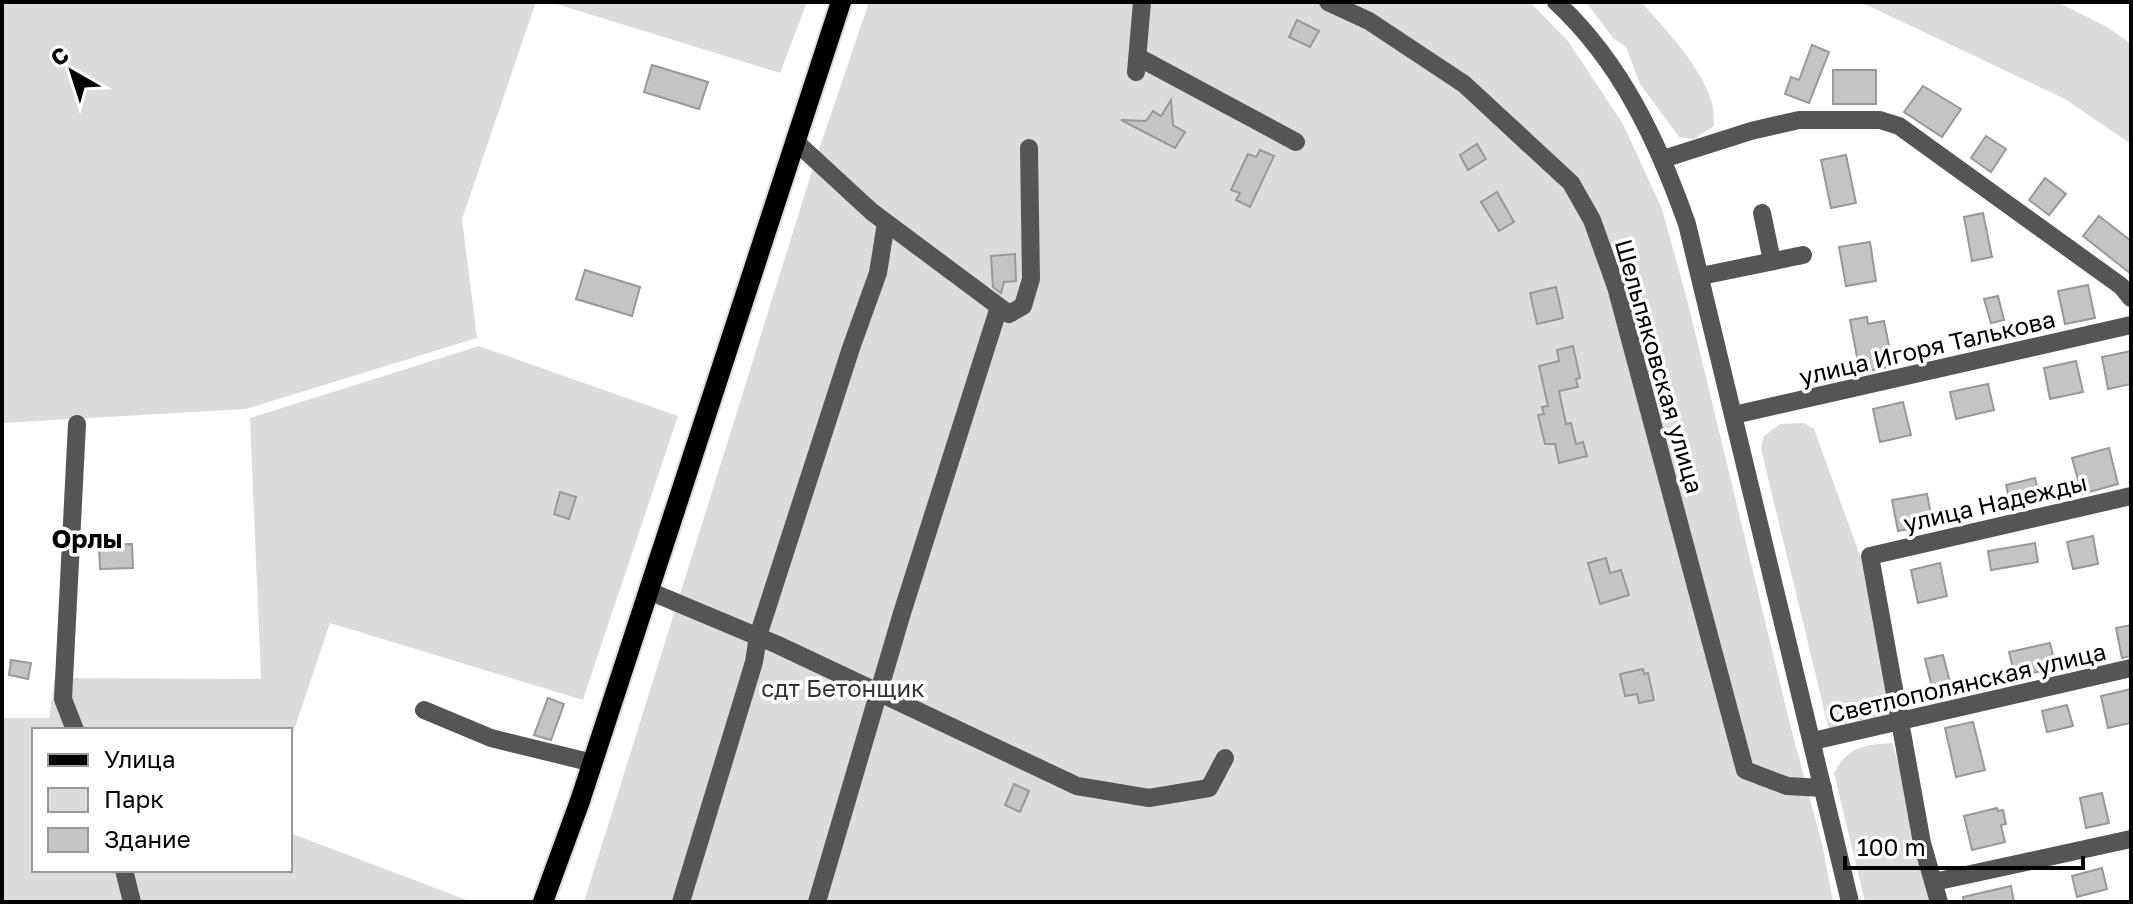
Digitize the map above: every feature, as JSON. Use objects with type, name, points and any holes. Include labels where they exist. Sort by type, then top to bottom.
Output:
[{"type":"main road","points":[[543,902],[593,763],[841,2]]},
{"type":"street","points":[[1142,2],[1137,64],[1296,142]]},
{"type":"street","name":"Шельпяковская улица","points":[[1328,2],[1369,21],[1464,84],[1571,183],[1592,220],[1616,287],[1745,770],[1787,786],[1823,788]]},
{"type":"street","points":[[1556,2],[1592,41],[1646,123],[1687,224],[1850,902]]},
{"type":"street","points":[[1663,159],[1751,131],[1799,120],[1880,120],[1899,126],[2121,286],[2131,298]]},
{"type":"street","points":[[795,141],[886,223],[1009,314],[1023,306],[1031,279],[1029,148]]},
{"type":"street","points":[[1762,213],[1772,261]]},
{"type":"street","points":[[681,902],[754,662],[758,636],[878,273],[886,223]]},
{"type":"street","points":[[1701,276],[1803,255]]},
{"type":"street","points":[[817,902],[879,691],[999,307]]},
{"type":"street","name":"улица Игоря Талькова","points":[[1734,415],[2131,325]]},
{"type":"street","points":[[74,728],[63,699],[77,424]]},
{"type":"street","name":"улица Надежды","points":[[1900,723],[1870,556],[2131,496]]},
{"type":"street","points":[[649,591],[879,691],[1077,786],[1149,798],[1209,788],[1225,758]]},
{"type":"street","name":"Светлополянская улица","points":[[1813,741],[2131,668]]},
{"type":"street","points":[[424,710],[491,738],[593,763]]},
{"type":"street","points":[[1900,723],[1922,843],[1939,902]]},
{"type":"street","points":[[1934,882],[2131,839]]},
{"type":"street","points":[[124,872],[132,902]]},
{"type":"green space","points":[[2,2],[536,2],[462,219],[477,338],[246,409],[2,423]]},
{"type":"green space","points":[[550,2],[807,2],[780,73]]},
{"type":"green space","name":"сдт Бетонщик","points":[[869,2],[1530,2],[1568,41],[1623,124],[1662,209],[1823,848],[1833,902],[584,902],[817,155]]},
{"type":"green space","points":[[1586,2],[1641,2],[1699,73],[1712,103],[1714,126],[1694,139],[1679,137],[1640,84],[1626,47],[1613,38]]},
{"type":"green space","points":[[1855,2],[2057,2],[2109,28],[2131,44],[2131,144],[2065,99]]},
{"type":"green space","points":[[479,346],[678,416],[583,700],[330,623],[292,736],[292,728],[32,728],[32,872],[292,872],[292,834],[472,902],[2,902],[2,718],[49,718],[55,678],[261,679],[250,418]]},
{"type":"green space","points":[[1804,423],[1814,429],[1861,558],[1892,712],[1877,721],[1829,730],[1761,449],[1764,436],[1780,424]]},
{"type":"green space","points":[[1892,743],[1930,902],[1865,902],[1834,773],[1851,752]]},
{"type":"building","points":[[1297,20],[1319,31],[1310,47],[1289,37]]},
{"type":"building","points":[[1812,45],[1829,52],[1809,103],[1785,94],[1791,77],[1799,80]]},
{"type":"building","points":[[652,65],[708,82],[699,109],[644,92]]},
{"type":"building","points":[[1833,70],[1876,70],[1876,104],[1833,104]]},
{"type":"building","points":[[1923,86],[1961,109],[1942,137],[1904,112]]},
{"type":"building","points":[[1171,100],[1173,125],[1185,132],[1175,148],[1121,120],[1146,121],[1153,111],[1161,116]]},
{"type":"building","points":[[1986,136],[2006,149],[1991,172],[1971,158]]},
{"type":"building","points":[[1477,144],[1486,159],[1468,170],[1460,155]]},
{"type":"building","points":[[1260,150],[1274,156],[1250,207],[1236,200],[1240,193],[1231,190],[1248,154],[1256,157]]},
{"type":"building","points":[[1846,155],[1856,203],[1831,208],[1821,160]]},
{"type":"building","points":[[2045,178],[2066,194],[2049,215],[2029,200]]},
{"type":"building","points":[[1497,192],[1514,222],[1499,231],[1481,202]]},
{"type":"building","points":[[1983,213],[1992,257],[1972,261],[1964,217]]},
{"type":"building","points":[[2099,216],[2131,241],[2131,274],[2083,236]]},
{"type":"building","points":[[1870,242],[1876,281],[1846,286],[1839,247]]},
{"type":"building","points":[[1015,254],[1016,281],[1004,282],[1001,293],[993,287],[991,256]]},
{"type":"building","points":[[585,270],[640,287],[632,316],[576,299]]},
{"type":"building","points":[[2088,285],[2095,318],[2065,324],[2058,291]]},
{"type":"building","points":[[1556,287],[1563,318],[1537,324],[1530,293]]},
{"type":"building","points":[[1998,296],[2004,320],[1991,323],[1984,299]]},
{"type":"building","points":[[1867,317],[1868,324],[1884,321],[1893,366],[1868,371],[1866,360],[1858,362],[1850,320]]},
{"type":"building","points":[[1573,346],[1580,378],[1576,379],[1578,387],[1559,391],[1566,424],[1571,423],[1576,444],[1583,442],[1587,456],[1559,463],[1555,444],[1545,444],[1538,415],[1544,414],[1542,407],[1548,406],[1539,366],[1559,361],[1557,350]]},
{"type":"building","points":[[2131,351],[2131,384],[2108,389],[2102,357]]},
{"type":"building","points":[[2076,361],[2083,392],[2050,399],[2044,368]]},
{"type":"building","points":[[1988,384],[1994,410],[1956,419],[1950,392]]},
{"type":"building","points":[[1903,402],[1911,435],[1880,442],[1873,409]]},
{"type":"building","points":[[2109,448],[2118,484],[2082,494],[2072,458]]},
{"type":"building","points":[[2035,478],[2040,500],[2011,507],[2006,485]]},
{"type":"building","points":[[560,492],[576,497],[569,519],[554,514]]},
{"type":"building","points":[[1927,494],[1933,525],[1898,531],[1892,500]]},
{"type":"building","points":[[2093,536],[2098,564],[2073,569],[2067,542]]},
{"type":"building","points":[[2035,543],[2038,562],[1991,570],[1988,551]]},
{"type":"building","points":[[132,544],[133,568],[100,569],[99,545]]},
{"type":"building","points":[[1606,558],[1610,573],[1621,570],[1629,595],[1600,604],[1588,563]]},
{"type":"building","points":[[1940,563],[1947,596],[1918,603],[1911,570]]},
{"type":"building","points":[[2131,625],[2131,656],[2122,658],[2116,628]]},
{"type":"building","points":[[2050,643],[2056,668],[2015,677],[2009,652]]},
{"type":"building","points":[[1943,655],[1952,690],[1934,695],[1925,659]]},
{"type":"building","points":[[11,660],[31,663],[28,679],[9,675]]},
{"type":"building","points":[[1643,669],[1644,674],[1648,673],[1654,700],[1639,703],[1637,694],[1625,696],[1620,674]]},
{"type":"building","points":[[2131,689],[2130,723],[2108,728],[2101,696]]},
{"type":"building","points":[[548,698],[564,704],[551,740],[534,735]]},
{"type":"building","points":[[2067,705],[2073,726],[2047,732],[2042,711]]},
{"type":"building","points":[[1973,722],[1985,770],[1956,777],[1945,728]]},
{"type":"building","points":[[1014,784],[1029,791],[1020,812],[1005,805]]},
{"type":"building","points":[[2102,793],[2109,823],[2086,828],[2080,798]]},
{"type":"building","points":[[1997,808],[1998,811],[2003,810],[2006,824],[2001,825],[2005,842],[1972,850],[1964,816]]},
{"type":"building","points":[[2102,868],[2107,889],[2077,897],[2072,876]]},
{"type":"building","points":[[2011,886],[2014,902],[1964,902],[1963,897]]},
{"type":"district","name":"Орлы","points":[[87,538]]}]
